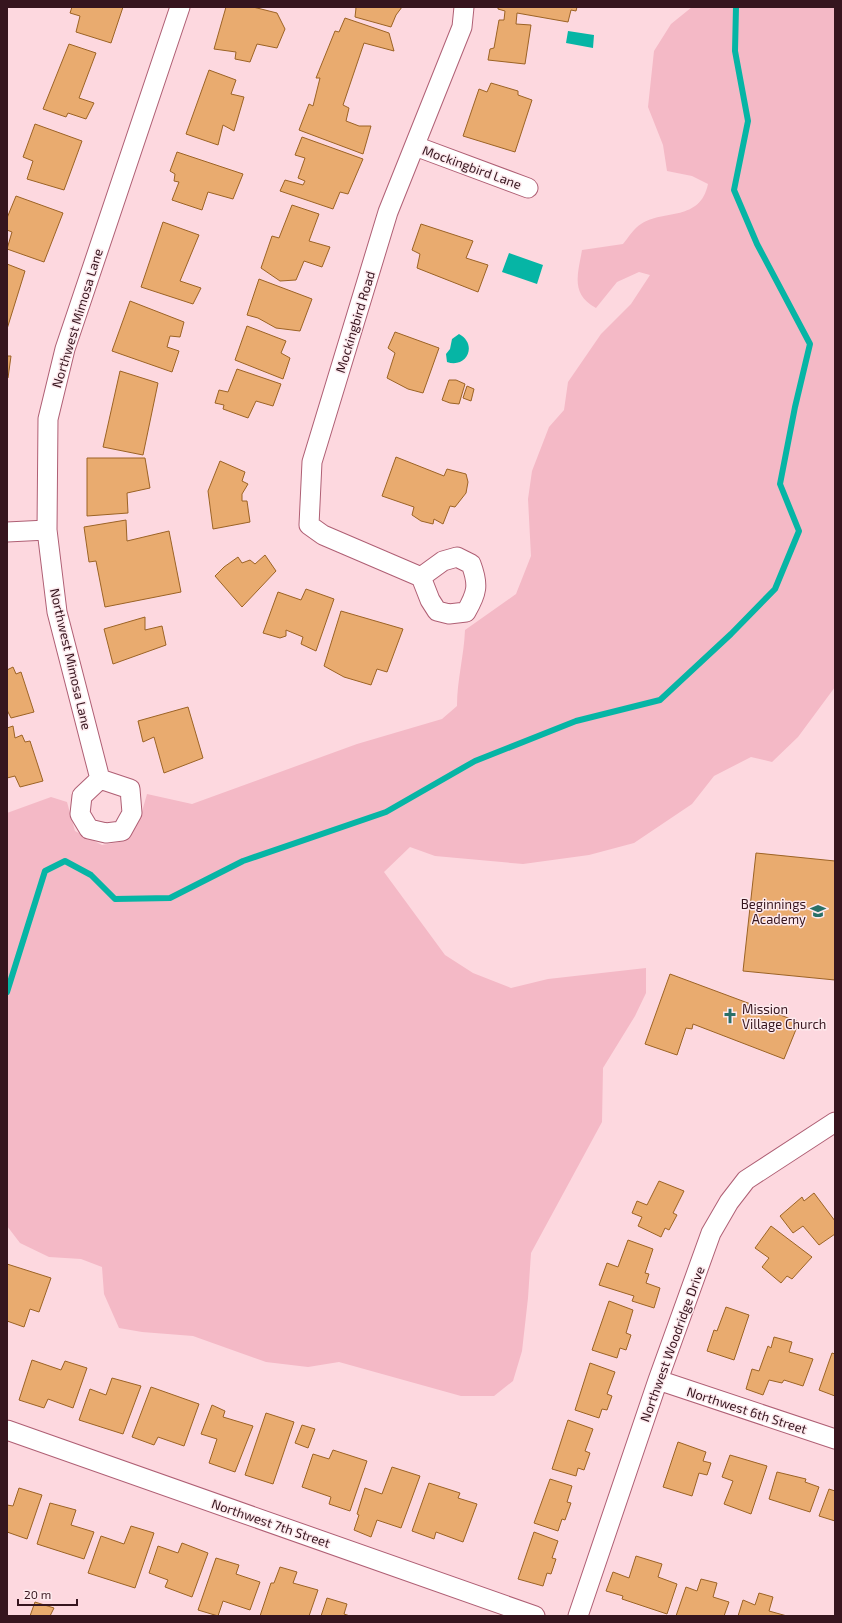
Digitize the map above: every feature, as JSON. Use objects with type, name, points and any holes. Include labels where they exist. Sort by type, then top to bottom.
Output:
[{"type":"street","name":"Northwest Mimosa Lane","points":[[100,779],[58,612],[47,530],[48,419],[65,349],[180,7]]},
{"type":"street","name":"Mockingbird Road","points":[[421,577],[324,535],[309,525],[312,462],[388,212],[462,26],[464,7]]},
{"type":"street","name":"Mockingbird Lane","points":[[415,146],[528,188]]},
{"type":"street","points":[[7,532],[47,530]]},
{"type":"street","name":"Northwest Woodridge Drive","points":[[578,1616],[658,1380],[711,1233],[728,1202],[746,1180],[835,1122]]},
{"type":"street","name":"Northwest 6th Street","points":[[658,1380],[835,1439]]},
{"type":"street","name":"Northwest 7th Street","points":[[7,1430],[535,1616]]},
{"type":"shaded area","points":[[692,7],[835,7],[835,687],[798,737],[772,762],[751,757],[714,776],[692,804],[634,843],[589,855],[523,864],[435,856],[410,847],[384,872],[445,955],[473,973],[511,988],[548,979],[646,968],[646,993],[635,1016],[603,1068],[602,1122],[531,1253],[522,1351],[513,1381],[494,1396],[461,1396],[339,1362],[308,1367],[266,1362],[193,1336],[142,1332],[119,1328],[104,1294],[102,1267],[81,1259],[49,1257],[20,1243],[7,1226],[7,813],[51,797],[67,802],[75,831],[102,845],[125,841],[141,815],[147,794],[192,804],[357,744],[442,719],[457,706],[465,630],[516,594],[531,556],[528,499],[532,471],[549,427],[564,410],[568,382],[601,334],[631,304],[650,275],[639,272],[617,282],[596,308],[582,296],[579,290],[578,275],[582,250],[623,244],[641,224],[689,209],[697,204],[704,196],[708,184],[692,176],[667,171],[663,145],[648,107],[654,51],[671,24]]},
{"type":"shaded area","points":[[568,31],[594,35],[593,48],[566,43]]},
{"type":"shaded area","points":[[509,253],[543,265],[537,284],[502,272]]},
{"type":"shaded area","points":[[459,334],[465,338],[468,344],[468,354],[465,359],[460,362],[447,362],[446,354],[450,349],[452,339]]},
{"type":"building","points":[[72,7],[123,7],[111,43],[76,32],[80,16],[70,13]]},
{"type":"building","points":[[226,7],[253,7],[277,13],[285,29],[277,48],[257,44],[250,62],[235,59],[236,52],[214,49]]},
{"type":"building","points":[[354,7],[402,7],[396,15],[391,27],[355,17],[356,8]]},
{"type":"building","points":[[498,7],[577,7],[576,11],[571,10],[568,22],[517,13],[516,24],[531,25],[525,64],[488,60],[490,49],[494,48],[499,20],[504,20],[505,11],[498,9]]},
{"type":"building","points":[[345,18],[389,33],[394,51],[364,43],[343,105],[349,108],[346,121],[359,126],[371,126],[363,154],[299,130],[309,104],[313,106],[320,78],[316,78],[335,31],[339,32]]},
{"type":"building","points":[[69,44],[96,53],[79,98],[94,103],[86,119],[68,113],[66,117],[43,109]]},
{"type":"building","points":[[209,70],[236,80],[231,94],[244,97],[234,131],[223,125],[218,145],[186,134]]},
{"type":"building","points":[[491,83],[518,91],[518,95],[532,100],[515,152],[463,136],[479,89],[487,92]]},
{"type":"building","points":[[35,124],[82,141],[64,190],[27,179],[33,161],[23,157]]},
{"type":"building","points":[[302,137],[363,159],[348,194],[340,192],[333,209],[280,191],[285,180],[303,185],[305,181],[298,178],[305,158],[295,155]]},
{"type":"building","points":[[177,152],[243,174],[233,199],[208,192],[202,210],[172,200],[179,182],[174,181],[175,174],[170,171]]},
{"type":"building","points":[[16,196],[63,213],[44,262],[7,249],[12,232],[7,230],[7,218]]},
{"type":"building","points":[[292,205],[319,214],[309,241],[330,247],[322,267],[304,261],[296,280],[280,281],[261,268],[272,236],[279,238]]},
{"type":"building","points":[[163,222],[199,235],[180,281],[201,288],[193,304],[141,287]]},
{"type":"building","points":[[421,224],[473,241],[466,258],[488,265],[478,292],[417,268],[420,254],[412,250]]},
{"type":"building","points":[[7,264],[25,271],[7,329]]},
{"type":"building","points":[[259,279],[312,299],[300,331],[276,328],[258,318],[247,315]]},
{"type":"building","points":[[130,301],[184,322],[180,337],[170,336],[167,347],[179,351],[172,372],[112,351]]},
{"type":"building","points":[[247,326],[286,341],[281,353],[290,358],[283,379],[235,360]]},
{"type":"building","points":[[395,332],[439,348],[423,393],[408,389],[387,378],[395,353],[388,348]]},
{"type":"building","points":[[7,356],[11,356],[8,378],[7,378]]},
{"type":"building","points":[[237,369],[281,384],[273,406],[256,401],[248,418],[223,409],[224,405],[215,403],[219,390],[228,392]]},
{"type":"building","points":[[120,371],[158,383],[143,455],[103,447]]},
{"type":"building","points":[[449,380],[456,380],[465,384],[459,404],[442,400]]},
{"type":"building","points":[[467,386],[474,389],[471,401],[463,398]]},
{"type":"building","points":[[396,457],[444,476],[447,469],[466,474],[468,482],[466,493],[455,507],[450,506],[443,524],[434,519],[433,524],[421,521],[412,515],[414,507],[382,496]]},
{"type":"building","points":[[87,458],[145,458],[150,488],[127,493],[128,513],[87,516]]},
{"type":"building","points":[[220,461],[245,472],[242,481],[248,484],[242,494],[242,501],[247,501],[250,522],[213,529],[208,491]]},
{"type":"building","points":[[126,520],[127,541],[169,531],[181,592],[105,607],[96,561],[89,562],[84,527]]},
{"type":"building","points":[[265,555],[276,571],[242,607],[215,576],[224,567],[238,557],[242,563],[250,560],[255,564]]},
{"type":"building","points":[[306,589],[334,599],[316,651],[301,644],[303,637],[286,630],[286,636],[280,638],[263,633],[278,592],[301,600]]},
{"type":"building","points":[[341,611],[403,629],[387,672],[377,669],[371,685],[344,677],[324,666]]},
{"type":"building","points":[[145,617],[145,630],[162,626],[166,645],[113,664],[104,629]]},
{"type":"building","points":[[13,667],[16,674],[21,672],[34,712],[11,718],[7,710],[7,670]]},
{"type":"building","points":[[188,707],[203,758],[164,773],[154,737],[143,742],[138,721]]},
{"type":"building","points":[[13,726],[15,738],[22,735],[25,742],[30,741],[43,781],[20,787],[15,776],[7,778],[7,728]]},
{"type":"building","points":[[756,853],[835,861],[835,980],[743,971]]},
{"type":"building","points":[[670,974],[799,1022],[784,1059],[693,1024],[692,1029],[686,1028],[677,1055],[645,1044]]},
{"type":"building","points":[[659,1181],[684,1191],[673,1213],[677,1215],[669,1230],[665,1228],[661,1237],[638,1226],[642,1217],[632,1213],[637,1201],[647,1205]]},
{"type":"building","points":[[814,1193],[835,1221],[835,1234],[819,1245],[803,1226],[793,1233],[780,1216],[802,1197],[804,1201]]},
{"type":"building","points":[[771,1226],[812,1257],[792,1279],[787,1276],[781,1283],[762,1267],[769,1258],[755,1248]]},
{"type":"building","points":[[628,1240],[653,1249],[645,1273],[649,1274],[646,1283],[660,1288],[654,1308],[632,1301],[634,1296],[599,1285],[607,1263],[618,1267]]},
{"type":"building","points":[[7,1264],[51,1278],[39,1312],[30,1309],[24,1327],[7,1321]]},
{"type":"building","points":[[609,1301],[633,1310],[626,1333],[631,1335],[626,1350],[620,1348],[617,1358],[592,1350]]},
{"type":"building","points":[[726,1307],[749,1315],[734,1360],[707,1351],[714,1330],[717,1331]]},
{"type":"building","points":[[774,1337],[792,1342],[789,1352],[813,1359],[803,1386],[784,1380],[782,1383],[769,1380],[763,1395],[746,1389],[752,1369],[759,1371],[768,1346],[771,1348]]},
{"type":"building","points":[[832,1353],[835,1354],[835,1396],[819,1390]]},
{"type":"building","points":[[32,1360],[61,1370],[65,1361],[87,1368],[73,1408],[48,1399],[44,1408],[19,1400]]},
{"type":"building","points":[[590,1363],[615,1372],[607,1394],[612,1396],[607,1410],[602,1409],[599,1418],[575,1410]]},
{"type":"building","points":[[112,1378],[141,1386],[123,1434],[79,1420],[90,1389],[106,1395]]},
{"type":"building","points":[[151,1387],[199,1404],[184,1446],[158,1437],[154,1445],[132,1437]]},
{"type":"building","points":[[212,1405],[225,1411],[223,1417],[253,1426],[235,1472],[209,1463],[217,1439],[201,1434]]},
{"type":"building","points":[[266,1413],[294,1422],[273,1484],[245,1475]]},
{"type":"building","points":[[568,1420],[593,1429],[585,1451],[590,1453],[584,1470],[578,1468],[576,1476],[552,1469]]},
{"type":"building","points":[[302,1425],[315,1429],[308,1448],[295,1443]]},
{"type":"building","points":[[678,1442],[706,1452],[703,1461],[711,1463],[707,1475],[699,1473],[692,1496],[663,1487]]},
{"type":"building","points":[[333,1450],[367,1461],[350,1511],[329,1504],[331,1497],[302,1487],[313,1454],[329,1459]]},
{"type":"building","points":[[730,1455],[767,1466],[751,1514],[724,1504],[733,1481],[722,1477]]},
{"type":"building","points":[[392,1467],[420,1476],[401,1528],[377,1520],[371,1537],[354,1530],[365,1488],[382,1494]]},
{"type":"building","points":[[777,1472],[806,1479],[805,1482],[819,1487],[810,1512],[769,1499]]},
{"type":"building","points":[[550,1479],[572,1486],[567,1502],[571,1503],[565,1520],[562,1519],[558,1531],[534,1523]]},
{"type":"building","points":[[429,1483],[460,1493],[458,1498],[477,1504],[463,1542],[436,1532],[434,1539],[412,1531]]},
{"type":"building","points":[[19,1488],[42,1495],[27,1539],[7,1532],[7,1505],[13,1506]]},
{"type":"building","points":[[829,1489],[835,1491],[835,1521],[819,1516]]},
{"type":"building","points":[[50,1503],[76,1510],[71,1525],[94,1532],[84,1559],[37,1544]]},
{"type":"building","points":[[131,1526],[154,1533],[135,1588],[88,1573],[101,1536],[124,1544]]},
{"type":"building","points":[[534,1532],[558,1541],[552,1558],[556,1559],[551,1574],[547,1573],[543,1586],[518,1579]]},
{"type":"building","points":[[182,1543],[208,1553],[192,1597],[165,1587],[168,1580],[149,1573],[158,1546],[178,1553]]},
{"type":"building","points":[[636,1556],[662,1564],[658,1577],[677,1584],[667,1614],[622,1599],[623,1596],[606,1591],[613,1572],[629,1578]]},
{"type":"building","points":[[216,1558],[239,1565],[236,1574],[260,1582],[250,1610],[223,1601],[218,1616],[198,1610]]},
{"type":"building","points":[[280,1567],[297,1572],[293,1583],[318,1590],[309,1616],[260,1616],[271,1583],[274,1583]]},
{"type":"building","points":[[701,1579],[717,1583],[713,1597],[729,1602],[724,1616],[676,1616],[686,1587],[697,1591]]},
{"type":"building","points":[[759,1593],[773,1597],[769,1611],[787,1616],[738,1616],[743,1600],[755,1605]]},
{"type":"building","points":[[327,1598],[347,1604],[344,1614],[350,1616],[321,1616]]},
{"type":"building","points":[[35,1602],[54,1608],[50,1616],[30,1616]]},
{"type":"waterway","points":[[7,992],[45,871],[65,861],[91,875],[115,899],[170,898],[243,861],[386,812],[475,761],[576,721],[660,700],[731,634],[775,589],[799,531],[780,484],[795,407],[810,344],[757,244],[734,190],[748,121],[735,51],[736,7]]},
{"type":"place","name":"Beginnings Academy","points":[[818,911]]},
{"type":"place","name":"Mission Village Church","points":[[730,1016]]}]
